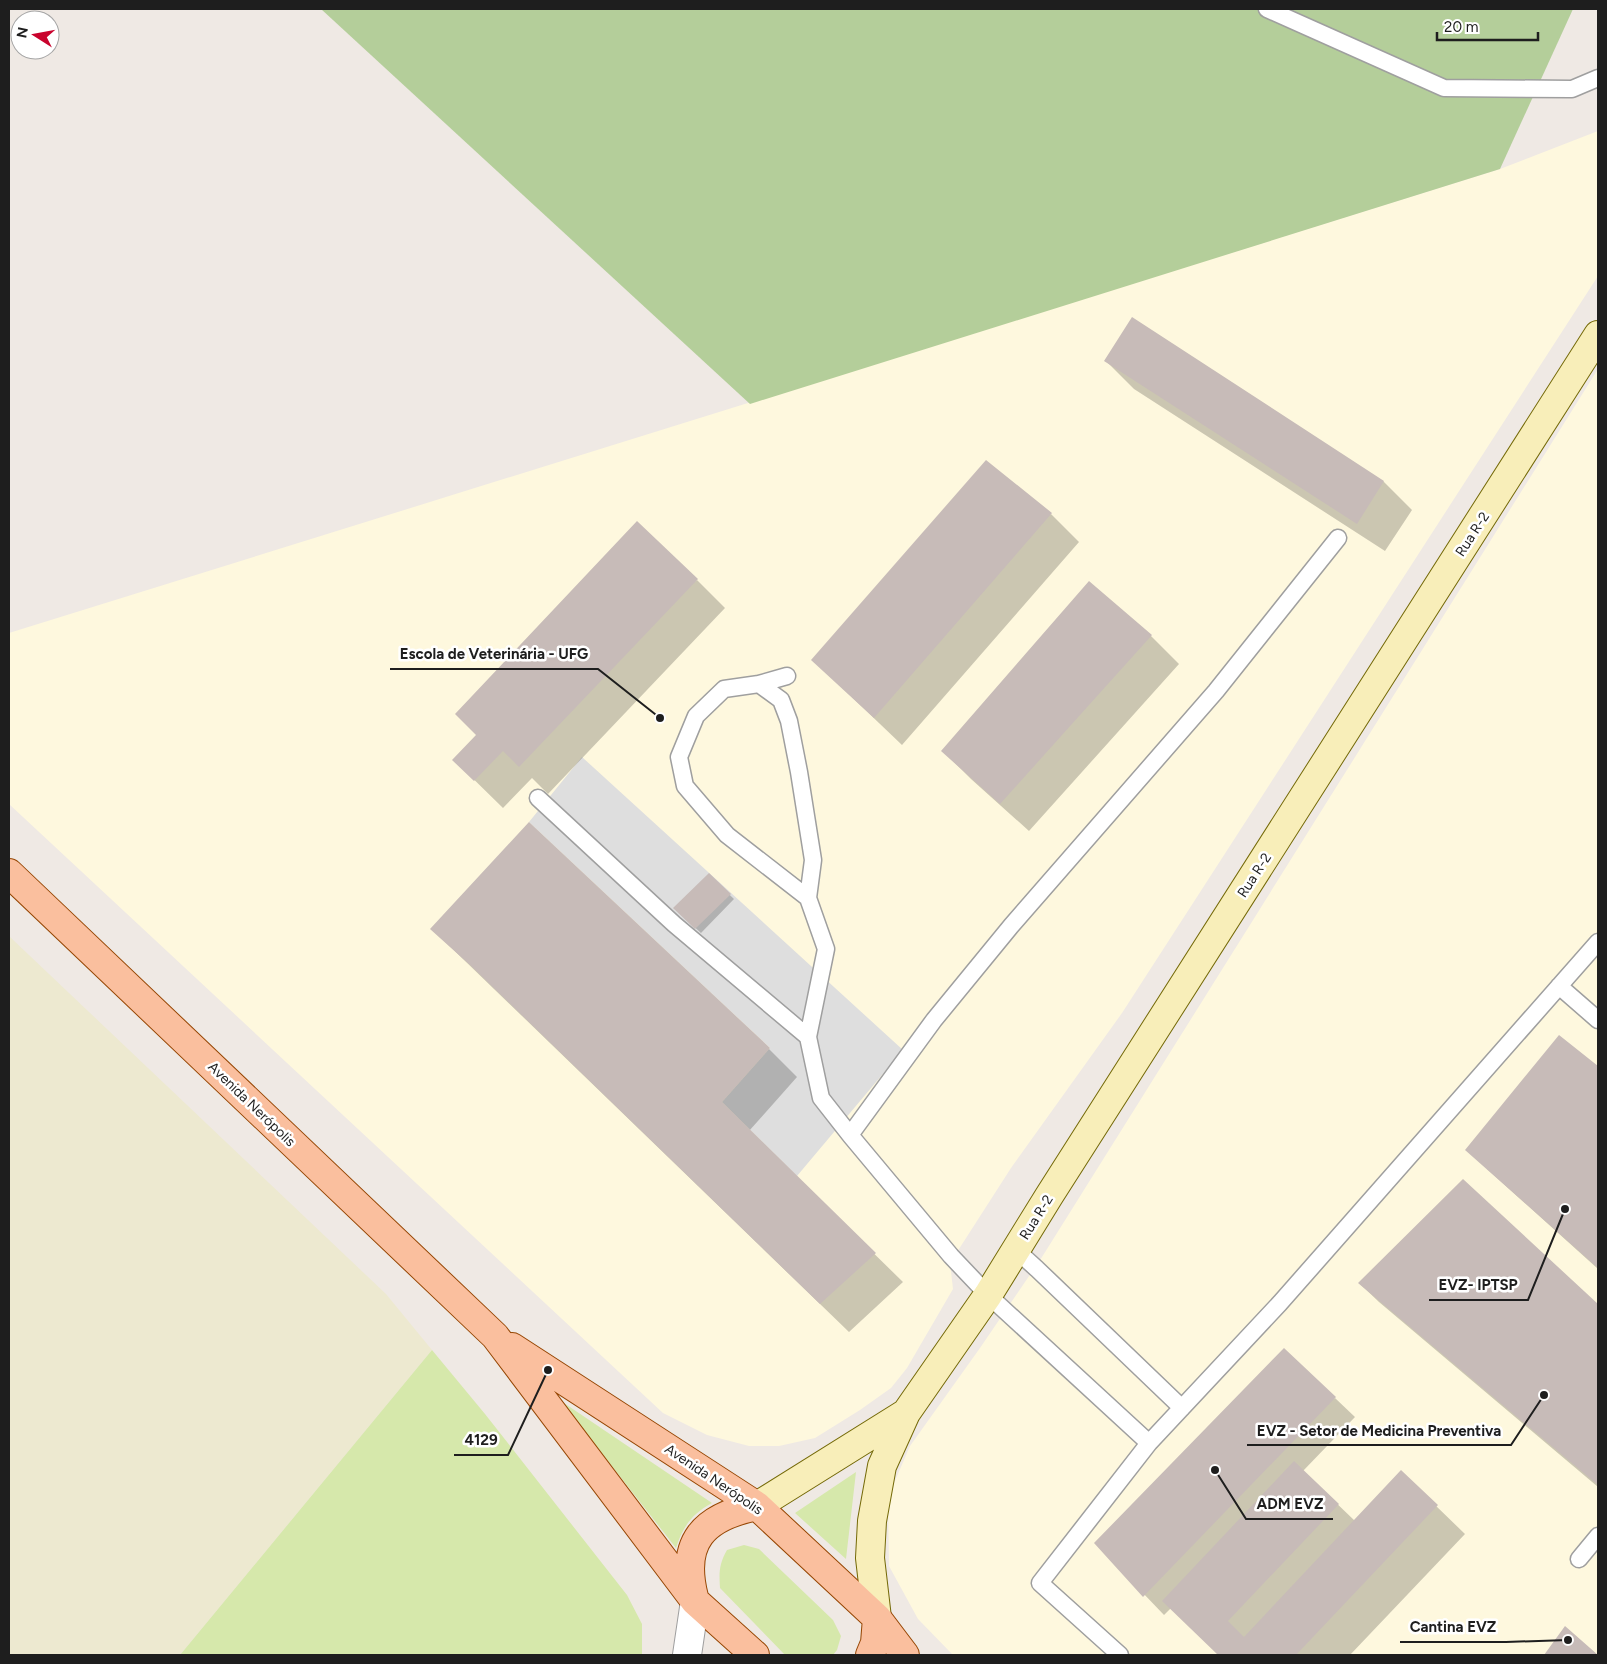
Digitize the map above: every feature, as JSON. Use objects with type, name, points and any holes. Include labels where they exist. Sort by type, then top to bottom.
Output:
[{"type":"main road","name":"Avenida Nerópolis","points":[[9,873],[495,1336],[695,1601],[754,1655]]},
{"type":"main road","name":"Avenida Nerópolis","points":[[495,1336],[757,1506],[877,1618],[905,1655]]},
{"type":"main road","points":[[695,1601],[690,1579],[689,1560],[697,1538],[715,1521],[728,1514],[757,1506]]},
{"type":"main road","points":[[870,1655],[875,1643],[877,1618]]},
{"type":"street","name":"Rua R-2","points":[[877,1618],[870,1558],[872,1521],[882,1466],[906,1413],[988,1295],[1598,335]]},
{"type":"street","name":"Rua R-2","points":[[757,1506],[906,1413]]},
{"type":"street","points":[[687,1655],[695,1601]]},
{"type":"lane","points":[[1267,9],[1444,88],[1572,89],[1598,78]]},
{"type":"lane","points":[[850,1135],[934,1020],[1005,934],[1216,691],[1338,538]]},
{"type":"lane","points":[[787,676],[759,684],[724,689],[696,716],[679,757],[685,786],[728,836],[808,898]]},
{"type":"lane","points":[[759,684],[781,700],[789,721],[813,860],[808,898],[826,948],[808,1037],[822,1098],[850,1135],[951,1256],[988,1295],[1149,1443]]},
{"type":"lane","points":[[538,798],[674,924],[808,1037]]},
{"type":"lane","points":[[1120,1655],[1040,1583],[1149,1443],[1280,1303],[1598,942]]},
{"type":"lane","points":[[1558,986],[1598,1020]]},
{"type":"lane","points":[[1015,1250],[1182,1408]]},
{"type":"lane","points":[[1579,1559],[1598,1536]]},
{"type":"shaded area","points":[[1598,131],[1598,276],[1122,1013],[1011,1168],[950,1263],[953,1289],[907,1368],[891,1388],[815,1438],[779,1446],[749,1446],[707,1435],[663,1413],[9,804],[9,633],[1500,169]]},
{"type":"shaded area","points":[[1598,369],[1598,1655],[953,1655],[918,1619],[889,1566],[888,1497],[910,1446],[1042,1257]]},
{"type":"shaded area","points":[[582,757],[903,1050],[797,1176],[722,1102],[770,1048],[529,822]]},
{"type":"shaded area","points":[[9,936],[386,1294],[432,1350],[180,1655],[9,1655]]},
{"type":"green space","points":[[321,9],[1573,9],[1500,169],[750,404]]},
{"type":"green space","points":[[432,1350],[485,1414],[627,1595],[642,1624],[642,1655],[180,1655]]},
{"type":"green space","points":[[561,1401],[712,1503],[689,1521],[676,1548]]},
{"type":"green space","points":[[856,1472],[846,1559],[795,1513]]},
{"type":"green space","points":[[744,1545],[759,1549],[833,1620],[841,1636],[837,1650],[833,1655],[785,1655],[720,1588],[720,1569],[727,1550]]},
{"type":"building","points":[[1132,317],[1384,481],[1357,524],[1104,361]]},
{"type":"building","points":[[986,460],[1052,513],[874,718],[811,660]]},
{"type":"building","points":[[637,521],[698,579],[519,767],[503,751],[474,781],[452,760],[476,735],[455,714]]},
{"type":"building","points":[[1089,581],[1152,635],[1000,804],[941,751]]},
{"type":"building","points":[[529,822],[770,1048],[722,1102],[876,1253],[820,1304],[470,965],[430,929]]},
{"type":"building","points":[[709,873],[731,894],[695,929],[673,908]]},
{"type":"building","points":[[1559,1035],[1598,1066],[1598,1268],[1465,1150]]},
{"type":"building","points":[[1463,1179],[1598,1304],[1598,1485],[1358,1283]]},
{"type":"building","points":[[1284,1348],[1336,1397],[1143,1597],[1094,1543]]},
{"type":"building","points":[[1294,1461],[1339,1504],[1228,1621],[1244,1637],[1401,1470],[1438,1505],[1296,1655],[1218,1655],[1162,1601]]},
{"type":"building","points":[[1565,1626],[1598,1655],[1544,1655]]},
{"type":"place","name":"Escola de Veterinária - UFG","points":[[660,718]]},
{"type":"place","name":"EVZ- IPTSP","points":[[1565,1209]]},
{"type":"place","name":"4129","points":[[548,1370]]},
{"type":"place","name":"EVZ - Setor de Medicina Preventiva","points":[[1544,1395]]},
{"type":"place","name":"ADM EVZ","points":[[1215,1470]]},
{"type":"place","name":"Cantina EVZ","points":[[1568,1640]]}]
